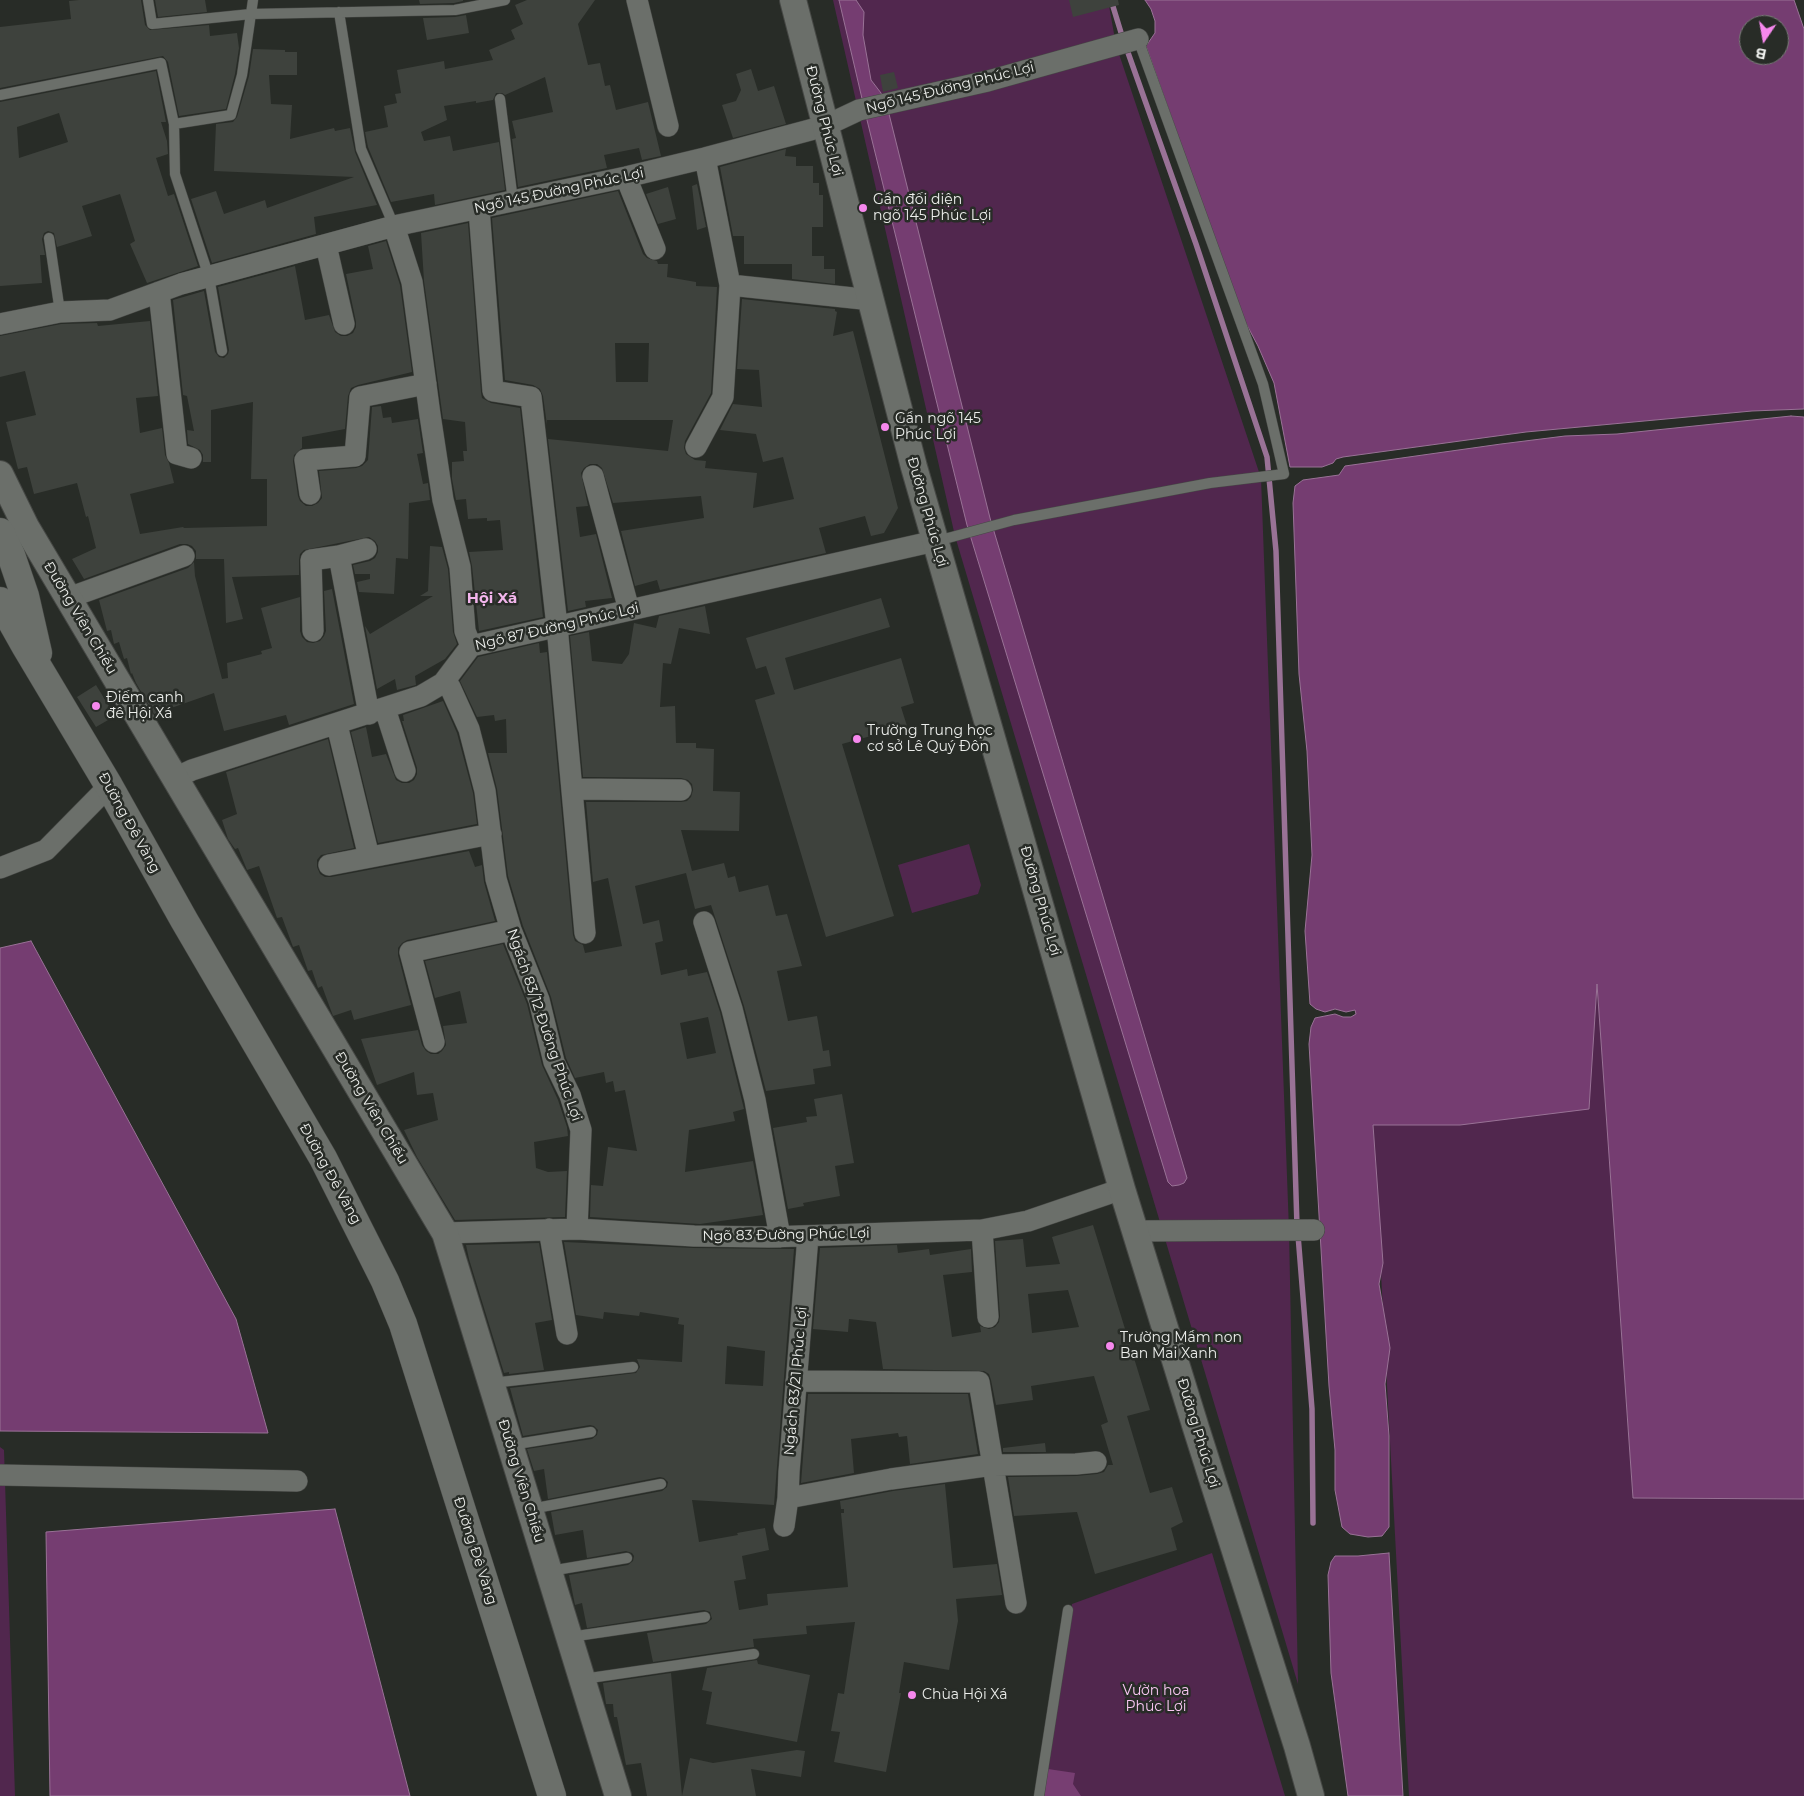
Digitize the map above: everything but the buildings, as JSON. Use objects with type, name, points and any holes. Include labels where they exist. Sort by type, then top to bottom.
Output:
[{"type":"main road","points":[[0,532],[11,555],[25,596],[35,636],[41,672]]},
{"type":"main road","name":"Đường Đê Vàng","points":[[0,601],[323,1158],[385,1281],[403,1324],[552,1796]]},
{"type":"street","points":[[637,0],[668,126]]},
{"type":"street","name":"Đường Phúc Lợi","points":[[793,0],[914,467],[935,541],[1122,1189],[1198,1437],[1298,1746],[1311,1796]]},
{"type":"street","name":"Ngõ 145 Đường Phúc Lợi","points":[[0,324],[60,312],[110,310],[159,292],[209,277],[394,226],[626,177],[705,158],[825,126],[859,110],[988,81],[1129,42]]},
{"type":"street","points":[[696,448],[723,397],[730,285],[705,158]]},
{"type":"street","points":[[626,177],[655,249]]},
{"type":"street","points":[[479,209],[494,391],[531,397],[557,626],[585,933]]},
{"type":"street","points":[[394,226],[412,282],[443,500],[460,567],[465,631],[471,646]]},
{"type":"street","points":[[326,245],[344,324]]},
{"type":"street","points":[[730,285],[872,300]]},
{"type":"street","points":[[159,292],[177,454],[191,458]]},
{"type":"street","points":[[310,494],[305,460],[355,456],[360,397],[426,384]]},
{"type":"street","name":"Đường Viên Chiếu","points":[[0,474],[26,527],[445,1233],[618,1796]]},
{"type":"street","points":[[593,476],[629,610]]},
{"type":"street","name":"Ngõ 87 Đường Phúc Lợi","points":[[175,778],[192,770],[421,696],[442,683],[471,646],[935,541]]},
{"type":"street","points":[[313,631],[311,560],[340,556],[366,549]]},
{"type":"street","points":[[68,598],[184,556]]},
{"type":"street","points":[[340,556],[377,711],[405,771]]},
{"type":"street","name":"Ngách 83/12 Đường Phúc Lợi","points":[[442,683],[450,687],[469,729],[485,792],[496,879],[511,930],[539,1000],[554,1062],[570,1095],[581,1130],[577,1230]]},
{"type":"street","points":[[337,724],[369,858]]},
{"type":"street","points":[[0,868],[46,850],[109,786]]},
{"type":"street","points":[[572,789],[681,790]]},
{"type":"street","points":[[329,865],[491,834]]},
{"type":"street","points":[[704,922],[732,1009],[756,1100],[780,1236]]},
{"type":"street","points":[[434,1042],[410,952],[511,930]]},
{"type":"street","name":"Ngõ 83 Đường Phúc Lợi","points":[[445,1233],[549,1229],[694,1236],[808,1236],[982,1230],[1028,1220],[1122,1189]]},
{"type":"street","points":[[549,1229],[567,1334]]},
{"type":"street","points":[[982,1230],[988,1317]]},
{"type":"street","points":[[1135,1232],[1303,1230]]},
{"type":"street","name":"Ngách 83/21 Phúc Lợi","points":[[784,1526],[788,1498],[808,1236]]},
{"type":"street","points":[[796,1381],[979,1382],[1016,1603]]},
{"type":"street","points":[[788,1498],[891,1479],[993,1465],[1096,1462]]},
{"type":"street","points":[[0,1475],[297,1481]]},
{"type":"lane","points":[[148,0],[152,24],[251,14],[455,10],[490,1],[505,0]]},
{"type":"lane","points":[[174,124],[231,115],[242,75],[253,0]]},
{"type":"lane","points":[[339,12],[360,149],[394,226]]},
{"type":"lane","points":[[935,541],[1014,520],[1210,483],[1284,474],[1263,384],[1129,42]]},
{"type":"lane","points":[[0,95],[161,63],[174,124],[175,174],[209,277],[222,352]]},
{"type":"lane","points":[[500,99],[514,201]]},
{"type":"lane","points":[[49,238],[60,312]]},
{"type":"lane","points":[[491,1383],[633,1367]]},
{"type":"lane","points":[[510,1445],[591,1432]]},
{"type":"lane","points":[[530,1509],[661,1484]]},
{"type":"lane","points":[[549,1571],[626,1558]]},
{"type":"lane","points":[[1039,1796],[1068,1610]]},
{"type":"lane","points":[[569,1637],[705,1617]]},
{"type":"lane","points":[[582,1679],[754,1654]]},
{"type":"green space","points":[[833,0],[1108,0],[1116,45],[1261,478],[1289,1230],[1298,1684],[955,536]]},
{"type":"green space","points":[[969,844],[981,885],[978,894],[912,913],[898,865]]},
{"type":"green space","points":[[1597,978],[1633,1498],[1804,1499],[1804,1796],[1409,1796],[1373,1124]]},
{"type":"green space","points":[[0,1447],[4,1450],[15,1796],[0,1796]]},
{"type":"green space","name":"Vườn hoa Phúc Lợi","points":[[1212,1553],[1285,1796],[1044,1796],[1072,1604]]},
{"type":"shaded area","points":[[839,0],[856,0],[864,12],[863,35],[871,80],[881,93],[888,110],[990,518],[1187,1178],[1184,1183],[1179,1185],[1172,1186],[1168,1182],[967,525]]},
{"type":"shaded area","points":[[1145,0],[1794,0],[1804,29],[1804,409],[1752,411],[1526,432],[1343,457],[1322,467],[1290,467],[1274,383],[1258,346],[1241,314],[1146,46],[1155,33],[1155,21],[1151,9]]},
{"type":"shaded area","points":[[1791,416],[1804,417],[1804,1499],[1633,1498],[1597,984],[1589,1109],[1460,1125],[1373,1125],[1383,1263],[1379,1284],[1390,1348],[1385,1384],[1389,1436],[1389,1527],[1382,1536],[1368,1537],[1350,1534],[1342,1527],[1335,1490],[1335,1450],[1329,1386],[1309,1044],[1311,1027],[1315,1018],[1335,1014],[1351,1017],[1356,1014],[1355,1010],[1346,1012],[1335,1009],[1325,1012],[1316,1009],[1310,1004],[1305,931],[1312,855],[1307,751],[1299,674],[1293,503],[1295,486],[1303,480],[1339,475],[1345,466],[1565,436],[1617,434]]},
{"type":"shaded area","points":[[31,941],[236,1319],[268,1433],[0,1431],[0,948]]},
{"type":"shaded area","points":[[335,1509],[410,1796],[50,1796],[46,1532]]},
{"type":"shaded area","points":[[1389,1553],[1403,1796],[1348,1796],[1331,1673],[1328,1575],[1331,1562],[1335,1556]]},
{"type":"shaded area","points":[[1048,1769],[1075,1773],[1073,1784],[1081,1796],[1044,1796]]},
{"type":"waterway","points":[[1111,0],[1123,39]]},
{"type":"waterway","points":[[1126,47],[1196,244],[1267,457],[1276,551],[1297,1226]]},
{"type":"waterway","points":[[1298,1235],[1312,1409],[1313,1523]]},
{"type":"place","name":"Gần đối diện ngõ 145 Phúc Lợi","points":[[863,208]]},
{"type":"place","name":"Gần ngõ 145 Phúc Lợi","points":[[885,427]]},
{"type":"place","name":"Điếm canh đê Hội Xá","points":[[96,706]]},
{"type":"place","name":"Trường Trung học cơ sở Lê Quý Đôn","points":[[857,739]]},
{"type":"place","name":"Trường Mầm non Ban Mai Xanh","points":[[1110,1346]]},
{"type":"place","name":"Chùa Hội Xá","points":[[912,1695]]},
{"type":"district","name":"Hội Xá","points":[[492,599]]}]
